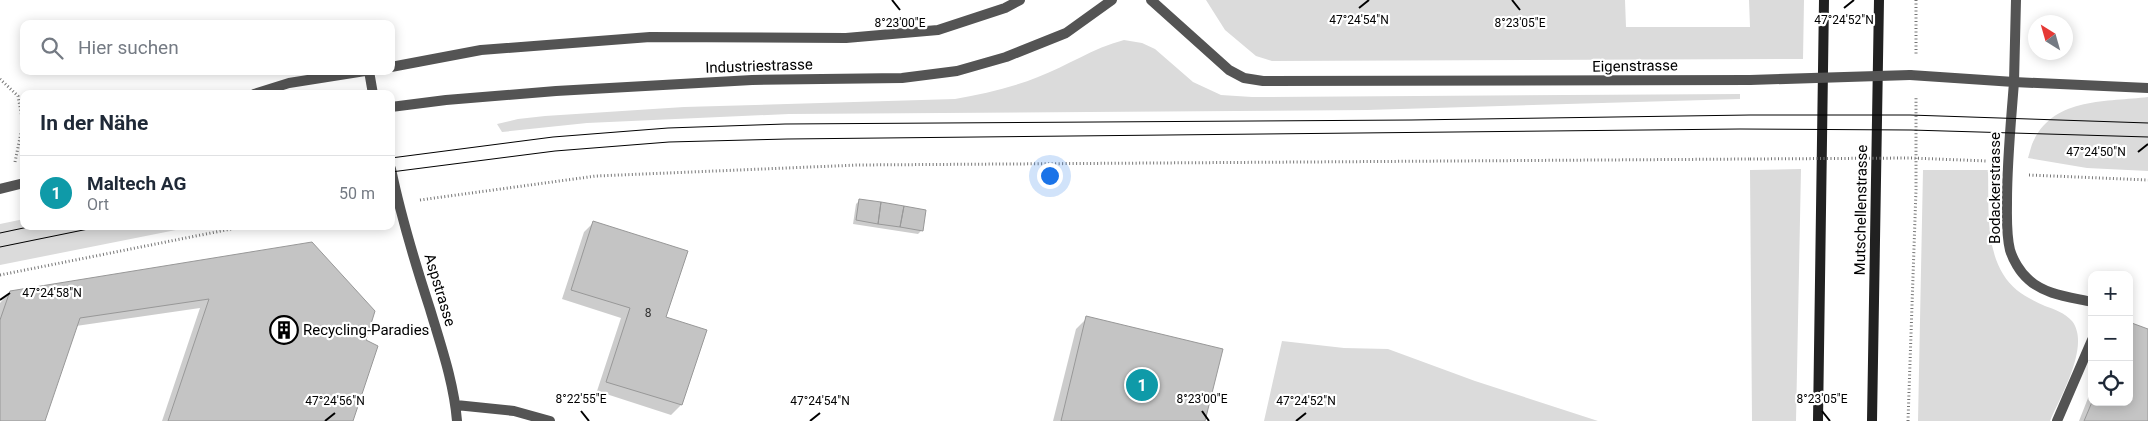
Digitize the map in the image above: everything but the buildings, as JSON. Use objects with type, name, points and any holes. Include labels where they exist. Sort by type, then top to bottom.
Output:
[{"type":"main road","points":[[1818,421],[1824,0]]},
{"type":"main road","name":"Mutschellenstrasse","points":[[1872,421],[1879,0]]},
{"type":"street","name":"Industriestrasse","points":[[395,66],[481,50],[650,37],[846,38],[938,30],[1005,8],[1020,0]]},
{"type":"street","name":"Industriestrasse","points":[[395,106],[556,91],[752,80],[902,78],[957,71],[1006,57],[1066,33],[1112,0]]},
{"type":"street","name":"Eigenstrasse","points":[[1152,0],[1229,70],[1244,78],[1263,81],[1750,80],[1913,75],[2148,88]]},
{"type":"street","name":"Bodackerstrasse","points":[[2016,0],[2014,82],[2007,167],[2007,236],[2010,252],[2018,267],[2038,287],[2052,293],[2088,301]]},
{"type":"street","points":[[267,90],[289,83],[340,75]]},
{"type":"street","points":[[370,75],[373,90]]},
{"type":"street","points":[[0,189],[20,181]]},
{"type":"street","points":[[12,185],[20,184]]},
{"type":"street","name":"Aspstrasse","points":[[395,187],[404,228],[444,354],[456,405],[457,421]]},
{"type":"street","points":[[2057,421],[2088,349]]},
{"type":"street","points":[[456,405],[514,411],[550,421]]},
{"type":"path","points":[[1908,421],[1916,159],[1913,75],[1916,0]]},
{"type":"path","points":[[0,79],[18,96],[20,107]]},
{"type":"path","points":[[12,185],[20,140]]},
{"type":"path","points":[[440,197],[596,176],[858,165],[1911,158],[1985,161],[2030,175],[2148,180]]},
{"type":"path","points":[[0,275],[226,230]]},
{"type":"shaded area","points":[[1206,0],[1625,0],[1626,27],[1750,27],[1749,0],[1804,0],[1803,59],[1272,61],[1256,56],[1225,30]]},
{"type":"shaded area","points":[[1124,40],[1142,43],[1155,49],[1193,82],[1221,95],[1252,97],[1740,94],[1740,99],[1367,110],[789,114],[587,123],[502,132],[497,124],[545,116],[684,107],[955,99],[1028,81],[1113,43]]},
{"type":"shaded area","points":[[2148,97],[2148,171],[2087,168],[2028,158],[2033,142],[2043,126],[2055,116],[2084,104]]},
{"type":"shaded area","points":[[1801,169],[1796,421],[1752,421],[1750,170]]},
{"type":"shaded area","points":[[1923,170],[1988,170],[1989,224],[1993,250],[2003,274],[2011,285],[2021,293],[2056,310],[2072,321],[2077,331],[2076,357],[2072,371],[2050,421],[1918,421]]},
{"type":"shaded area","points":[[20,220],[20,230],[176,230],[0,265],[0,224]]},
{"type":"shaded area","points":[[1282,341],[1344,348],[1388,349],[1475,381],[1598,421],[1264,421]]},
{"type":"tram line","points":[[395,157],[553,137],[668,128],[785,124],[1411,120],[1750,115],[1910,115],[2148,123]]},
{"type":"tram line","points":[[395,171],[555,151],[669,142],[787,139],[1740,129],[1911,130],[2148,137]]},
{"type":"tram line","points":[[0,233],[20,229]]},
{"type":"tram line","points":[[0,247],[83,230]]},
{"type":"place","name":"Recycling-Paradies","points":[[284,330]]},
{"type":"place","name":"Maltech AG","points":[[1142,385]]}]
